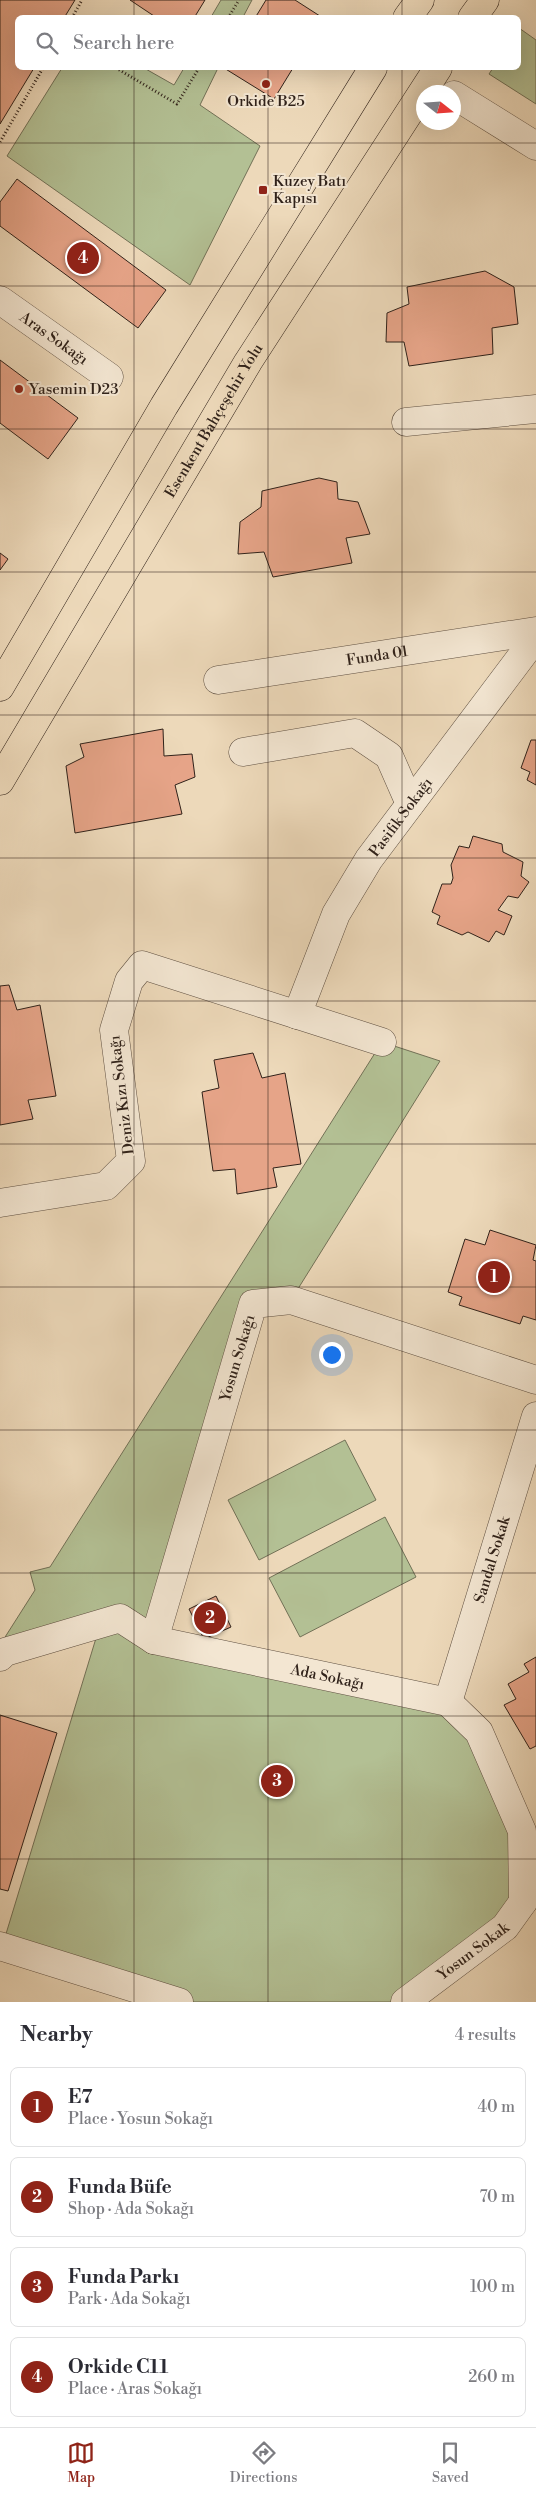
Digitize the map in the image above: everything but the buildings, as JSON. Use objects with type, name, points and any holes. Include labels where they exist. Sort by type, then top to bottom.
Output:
[{"type":"main road","points":[[409,15],[420,0]]},
{"type":"main road","points":[[474,15],[485,0]]},
{"type":"main road","points":[[0,687],[164,406],[372,70]]},
{"type":"main road","name":"Esenkent Bahçeşehir Yolu","points":[[0,782],[248,362],[432,77]]},
{"type":"street","points":[[461,99],[536,146]]},
{"type":"street","name":"Aras Sokağı","points":[[0,300],[109,377]]},
{"type":"street","points":[[406,422],[536,409]]},
{"type":"street","name":"Funda 01","points":[[218,680],[536,631]]},
{"type":"street","name":"Pasifik Sokağı","points":[[297,1015],[336,914],[369,859],[536,637]]},
{"type":"street","points":[[243,752],[355,733],[389,756],[410,804]]},
{"type":"street","name":"Deniz Kızı Sokağı","points":[[0,1203],[106,1186],[131,1161],[114,1030],[129,981],[142,965],[382,1042]]},
{"type":"street","name":"Yosun Sokağı","points":[[154,1640],[253,1304],[291,1300],[536,1380]]},
{"type":"street","name":"Sandal Sokak","points":[[448,1702],[536,1416]]},
{"type":"street","name":"Ada Sokağı","points":[[0,1656],[5,1652],[120,1618],[154,1640],[448,1702]]},
{"type":"street","points":[[448,1702],[479,1732],[522,1831],[530,1904]]},
{"type":"street","name":"Yosun Sokak","points":[[405,2002],[505,1927],[530,1904]]},
{"type":"street","points":[[0,1946],[179,2002]]},
{"type":"path","points":[[74,15],[82,0]]},
{"type":"path","points":[[230,15],[239,0]]},
{"type":"path","points":[[0,142],[42,70]]},
{"type":"path","points":[[119,70],[176,104],[197,70]]},
{"type":"green space","points":[[221,0],[252,0],[244,15],[212,15]]},
{"type":"green space","points":[[521,29],[536,40],[536,104],[489,74],[492,70],[521,70]]},
{"type":"green space","points":[[61,70],[148,70],[174,85],[183,70],[217,70],[200,105],[260,146],[190,285],[7,156]]},
{"type":"green space","points":[[382,1042],[440,1061],[291,1300],[253,1304],[155,1639],[448,1702],[522,1831],[523,1902],[405,2002],[179,2002],[2,1947],[100,1625],[0,1645],[35,1590],[30,1572],[50,1567]]},
{"type":"green space","points":[[345,1440],[376,1500],[259,1560],[228,1500]]},
{"type":"green space","points":[[385,1517],[416,1577],[300,1637],[269,1578]]},
{"type":"place","name":"Orkide B25","points":[[266,84]]},
{"type":"place","name":"Kuzey Batı Kapısı","points":[[263,190]]},
{"type":"place","name":"Orkide C11","points":[[83,258]]},
{"type":"place","name":"Yasemin D23","points":[[19,389]]},
{"type":"place","name":"E7","points":[[494,1277]]},
{"type":"place","name":"Funda Büfe","points":[[210,1618]]},
{"type":"place","name":"Funda Parkı","points":[[277,1781]]}]
